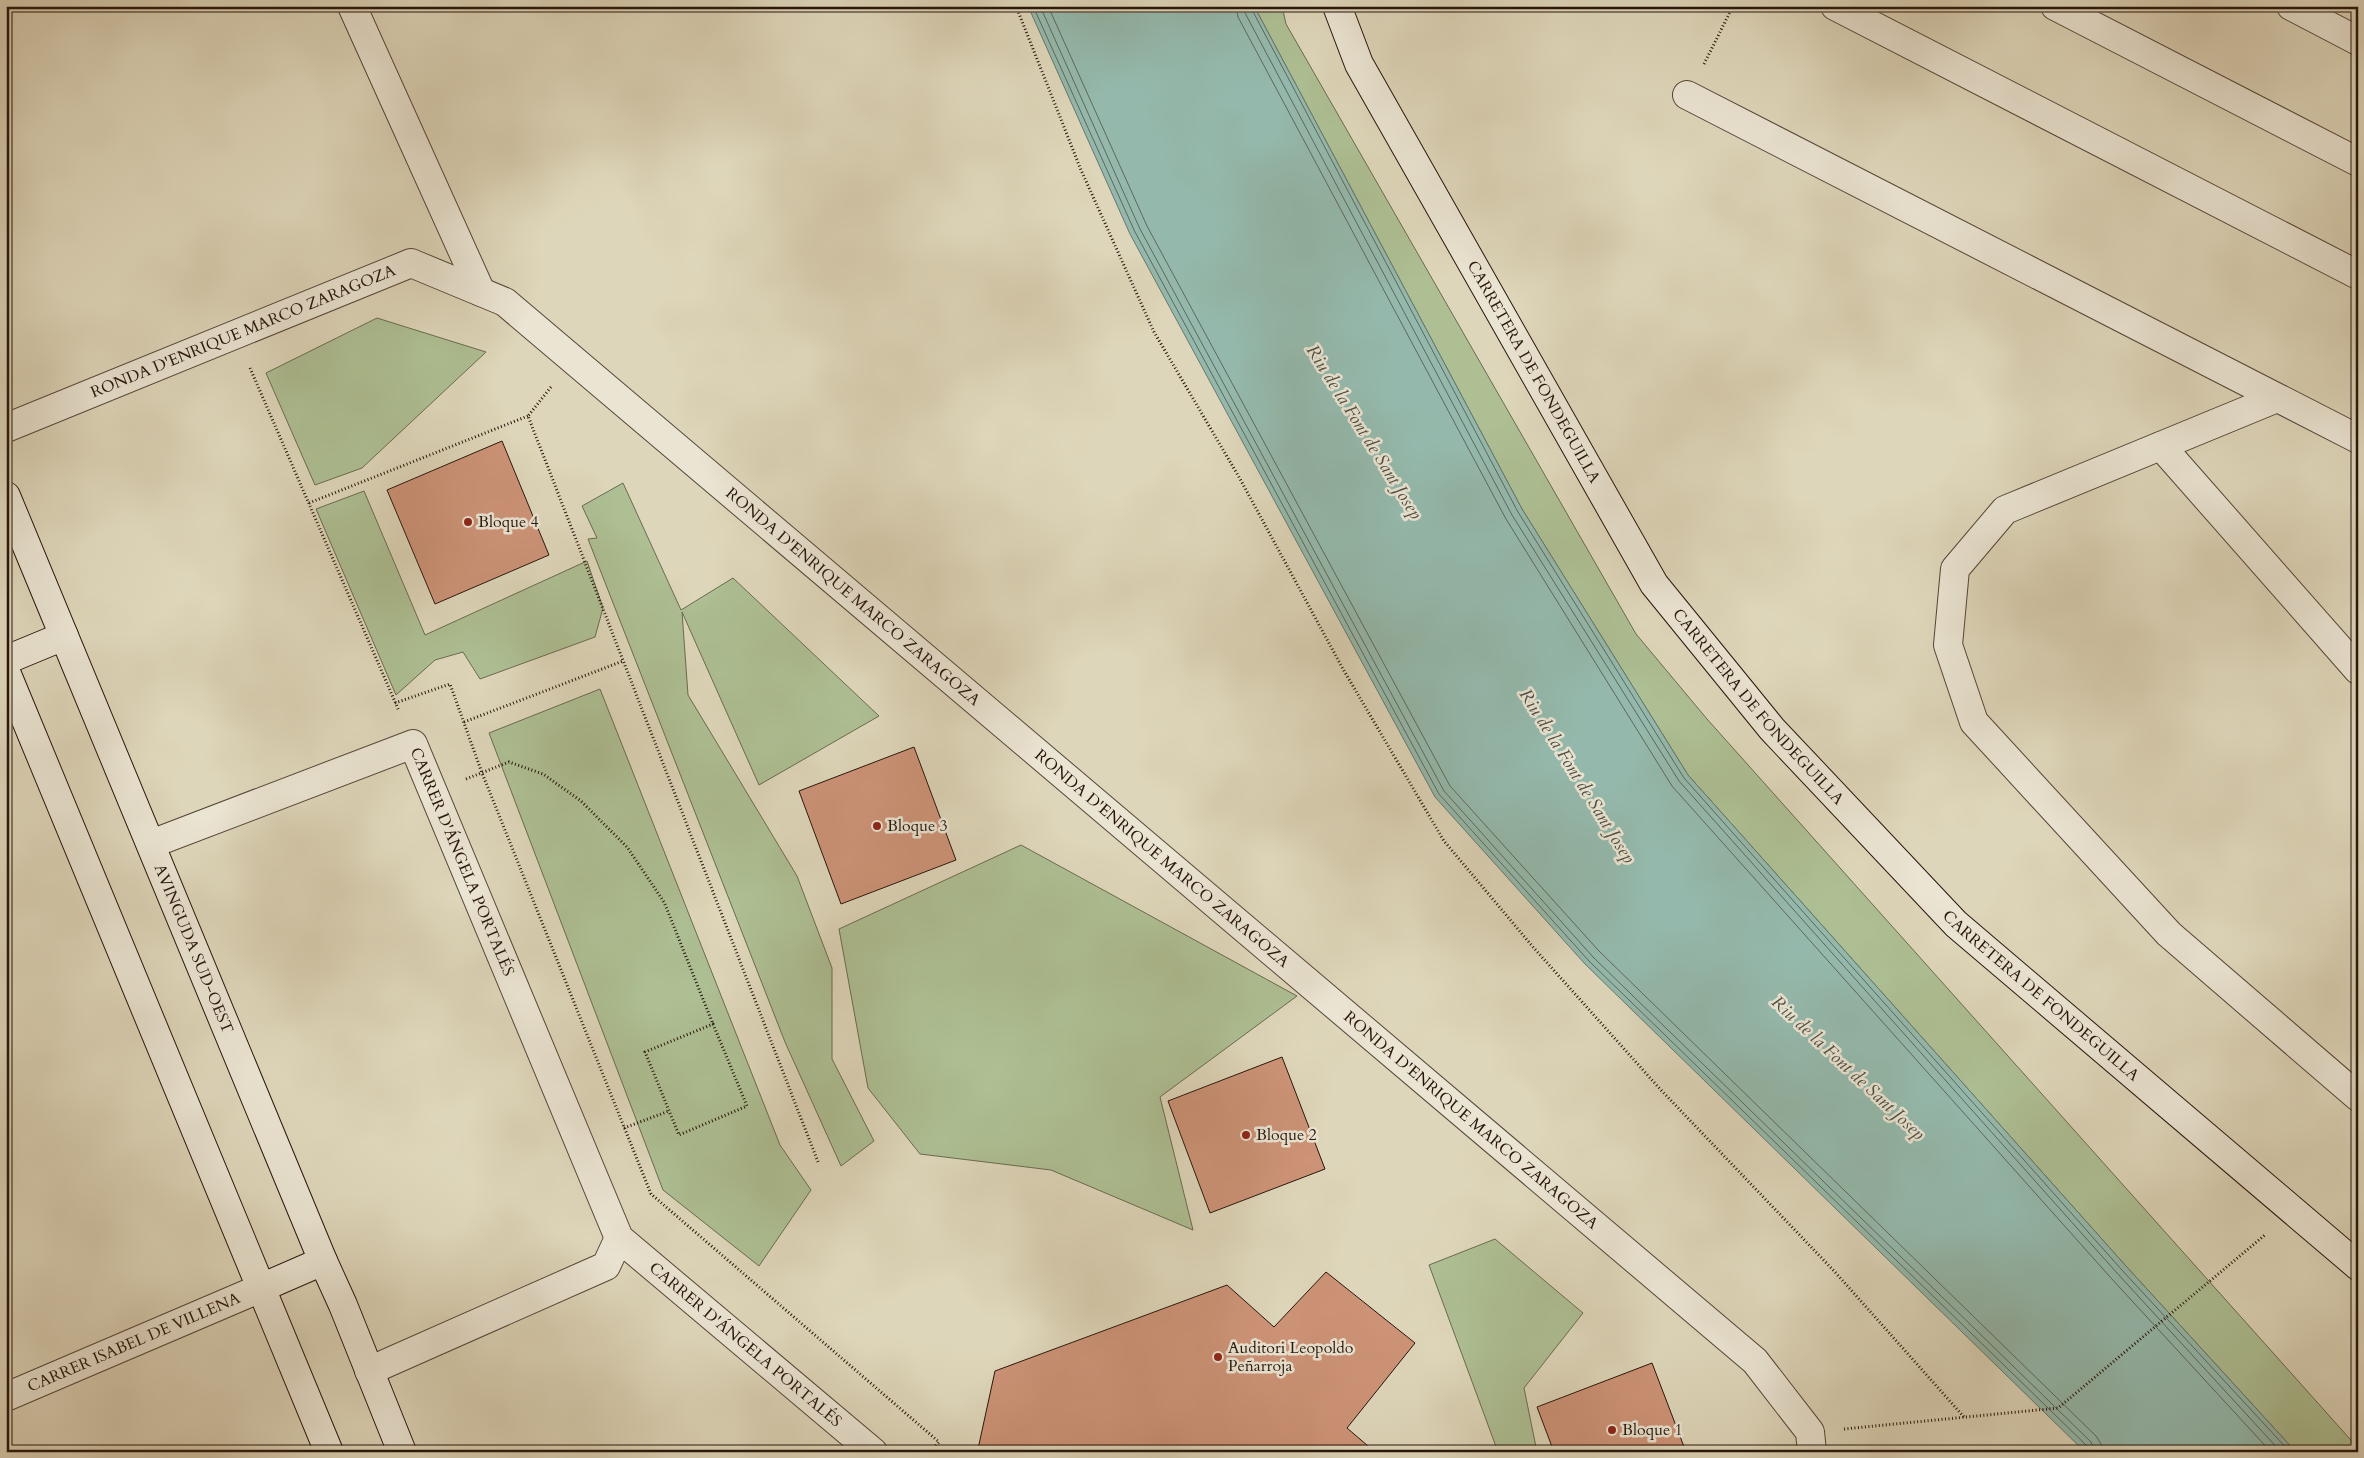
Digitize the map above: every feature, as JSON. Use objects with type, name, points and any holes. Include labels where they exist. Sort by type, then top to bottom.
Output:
[{"type":"street","points":[[352,6],[481,292]]},
{"type":"street","name":"CARRETERA DE FONDEGUILLA","points":[[1337,6],[1359,64],[1654,584],[1772,729],[1956,924],[2358,1266]]},
{"type":"street","points":[[1835,6],[2358,274]]},
{"type":"street","points":[[2055,6],[2358,162]]},
{"type":"street","points":[[2290,6],[2358,41]]},
{"type":"street","points":[[1687,95],[2358,439]]},
{"type":"street","name":"RONDA D'ENRIQUE MARCO ZARAGOZA","points":[[6,428],[411,263],[505,302],[1755,1361],[1811,1442]]},
{"type":"street","points":[[2277,398],[2004,510],[1956,570],[1948,645],[1974,722],[2169,934],[2358,1097]]},
{"type":"street","points":[[2161,446],[2358,670]]},
{"type":"street","name":"AVINGUDA SUD-OEST","points":[[6,496],[323,1261],[344,1305],[402,1452]]},
{"type":"street","points":[[6,660],[64,636]]},
{"type":"street","points":[[6,672],[330,1452]]},
{"type":"street","name":"CARRER D'ÁNGELA PORTALÉS","points":[[151,844],[413,744],[619,1238],[873,1452]]},
{"type":"street","points":[[369,1371],[606,1266],[619,1238]]},
{"type":"street","points":[[261,1288],[323,1261]]},
{"type":"street","name":"CARRER ISABEL DE VILLENA","points":[[6,1397],[261,1288]]},
{"type":"path","points":[[1016,6],[1080,170],[1154,332],[1239,478],[1343,670],[1444,841],[1533,947],[1647,1075],[1835,1272],[1964,1417]]},
{"type":"path","points":[[1687,95],[1733,6]]},
{"type":"path","points":[[236,334],[413,744]]},
{"type":"path","points":[[309,503],[528,416],[573,360]]},
{"type":"path","points":[[528,416],[818,1162]]},
{"type":"path","points":[[464,722],[623,661]]},
{"type":"path","points":[[395,703],[450,684],[482,773],[651,1194],[939,1442],[930,1452]]},
{"type":"path","points":[[433,792],[508,762],[543,774],[581,801],[627,847],[664,902],[747,1106],[679,1134],[645,1052],[713,1024]]},
{"type":"path","points":[[624,1128],[669,1111]]},
{"type":"path","points":[[1811,1442],[1964,1417],[2058,1408],[2294,1211]]},
{"type":"green space","points":[[1254,6],[1282,6],[1286,24],[1636,634],[1707,719],[2358,1448],[2358,1452],[2296,1452],[2125,1265],[1688,775],[1522,509]]},
{"type":"green space","points":[[377,318],[486,352],[362,468],[315,485],[266,373]]},
{"type":"green space","points":[[623,483],[681,610],[733,578],[879,716],[759,785],[682,612],[688,695],[797,876],[832,968],[832,1059],[874,1141],[841,1166],[785,1042],[588,539],[597,538],[582,506]]},
{"type":"green space","points":[[364,491],[425,635],[587,561],[603,608],[595,637],[480,679],[463,652],[435,660],[396,695],[316,509]]},
{"type":"green space","points":[[600,689],[780,1145],[811,1190],[759,1266],[663,1190],[489,733]]},
{"type":"green space","points":[[1021,845],[1297,996],[1160,1097],[1193,1230],[1051,1170],[920,1154],[868,1088],[839,929]]},
{"type":"green space","points":[[1495,1239],[1583,1313],[1524,1388],[1537,1452],[1498,1452],[1429,1265]]},
{"type":"water","name":"Riu de la Font de Sant Josep","points":[[1028,6],[1254,6],[1522,509],[1688,775],[2125,1265],[2296,1452],[2085,1452],[1585,964],[1435,797],[1130,234]]},
{"type":"building","name":"Bloque 4","points":[[502,441],[549,555],[435,604],[387,490]]},
{"type":"building","name":"Bloque 3","points":[[914,747],[956,860],[841,904],[799,791]]},
{"type":"building","name":"Bloque 2","points":[[1282,1057],[1325,1169],[1210,1213],[1168,1101]]},
{"type":"building","name":"Auditori Leopoldo Peñarroja","points":[[1326,1272],[1415,1343],[1347,1428],[1375,1452],[982,1452],[978,1449],[995,1371],[1227,1285],[1274,1327]]},
{"type":"building","name":"Bloque 1","points":[[1652,1363],[1686,1452],[1554,1452],[1537,1407]]},
{"type":"place","name":"Bloque 4","points":[[468,522]]},
{"type":"place","name":"Bloque 3","points":[[877,826]]},
{"type":"place","name":"Bloque 2","points":[[1246,1135]]},
{"type":"place","name":"Auditori Leopoldo Peñarroja","points":[[1218,1357]]},
{"type":"place","name":"Bloque 1","points":[[1612,1430]]}]
